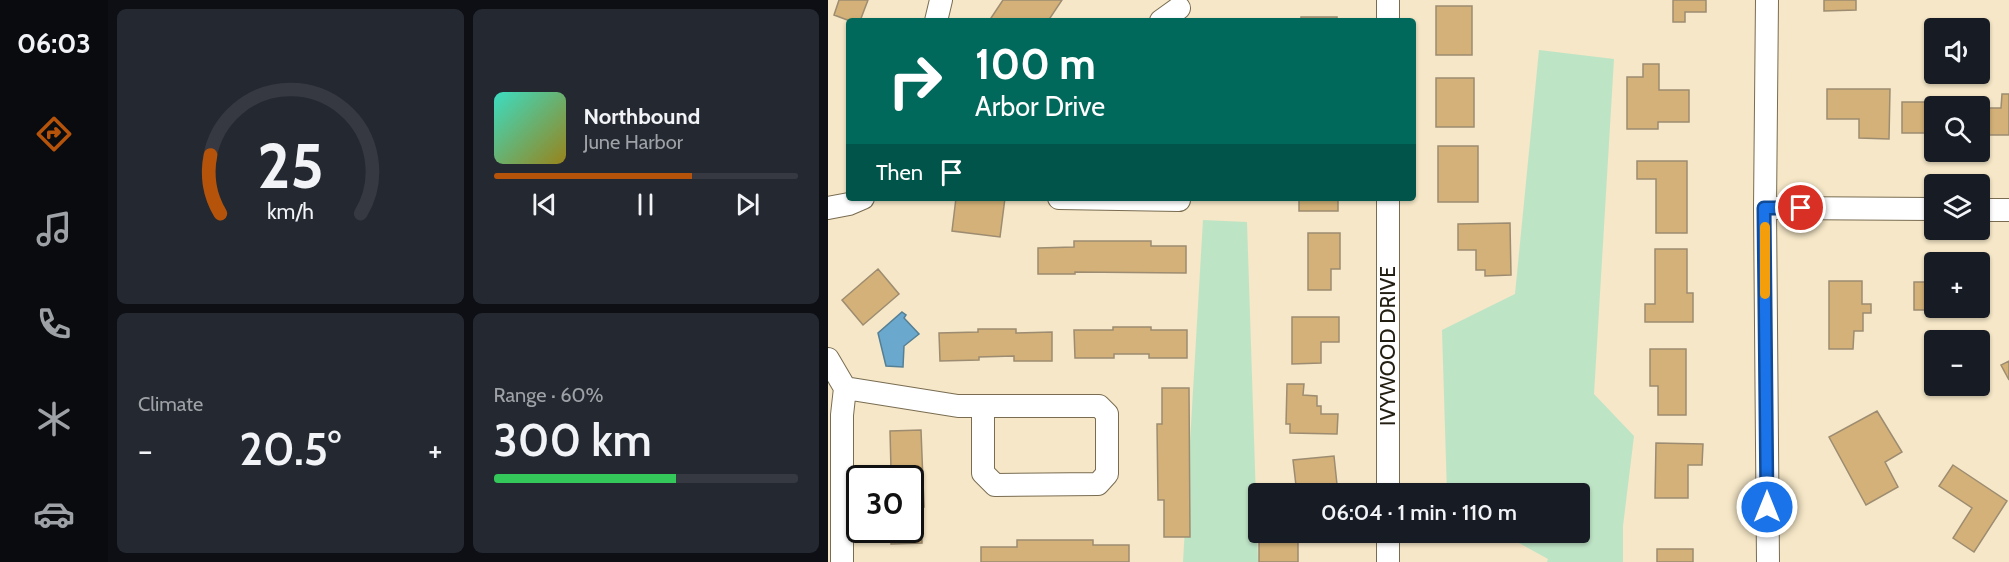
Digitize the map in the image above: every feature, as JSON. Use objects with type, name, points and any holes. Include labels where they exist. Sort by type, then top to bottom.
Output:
[{"type":"street","points":[[937,18],[941,0]]},
{"type":"street","points":[[1388,0],[1388,18]]},
{"type":"street","points":[[1767,0],[1764,208],[1768,562]]},
{"type":"street","points":[[828,208],[856,201]]},
{"type":"street","name":"IVYWOOD DRIVE","points":[[1388,201],[1388,483]]},
{"type":"street","points":[[1764,208],[1924,209]]},
{"type":"street","points":[[1990,210],[2009,210]]},
{"type":"street","points":[[828,359],[844,388],[842,562]]},
{"type":"street","points":[[844,388],[958,406],[983,406],[1099,406],[1107,414],[1107,474],[1098,484],[995,485],[983,473],[983,406]]},
{"type":"street","points":[[1388,543],[1388,562]]},
{"type":"green space","points":[[1539,50],[1614,59],[1594,394],[1634,436],[1623,526],[1623,562],[1547,562],[1548,559],[1519,543],[1590,543],[1590,483],[1447,483],[1442,330],[1515,294]]},
{"type":"green space","points":[[1203,220],[1247,222],[1255,483],[1248,483],[1248,543],[1257,543],[1258,562],[1183,562]]},
{"type":"water","points":[[902,312],[906,315],[904,318],[919,334],[904,346],[903,367],[886,366],[878,333]]},
{"type":"building","points":[[839,0],[868,0],[861,18],[846,20],[834,15]]},
{"type":"building","points":[[1003,0],[1062,0],[1050,18],[991,18]]},
{"type":"building","points":[[1673,0],[1706,0],[1706,12],[1685,12],[1685,22],[1673,22]]},
{"type":"building","points":[[1824,0],[1856,0],[1856,10],[1824,11]]},
{"type":"building","points":[[1436,6],[1472,6],[1472,55],[1436,55]]},
{"type":"building","points":[[1301,17],[1337,17],[1337,18]]},
{"type":"building","points":[[1643,64],[1659,64],[1659,90],[1689,90],[1689,122],[1658,122],[1658,129],[1627,129],[1627,77],[1643,77]]},
{"type":"building","points":[[1436,78],[1474,78],[1474,127],[1436,127]]},
{"type":"building","points":[[1827,89],[1890,89],[1889,139],[1859,138],[1859,119],[1827,119]]},
{"type":"building","points":[[2002,94],[2009,94],[2009,135],[1990,135],[1990,108],[2001,108]]},
{"type":"building","points":[[1902,102],[1924,102],[1924,133],[1902,133]]},
{"type":"building","points":[[1438,146],[1478,146],[1478,202],[1438,202]]},
{"type":"building","points":[[1637,161],[1687,161],[1687,233],[1656,233],[1656,179],[1637,179]]},
{"type":"building","points":[[956,201],[1005,201],[1000,237],[952,231]]},
{"type":"building","points":[[1299,201],[1338,201],[1338,211],[1299,211]]},
{"type":"building","points":[[1510,223],[1511,275],[1485,276],[1485,270],[1476,270],[1476,250],[1458,250],[1458,224]]},
{"type":"building","points":[[1308,233],[1340,233],[1340,269],[1331,269],[1331,290],[1308,290]]},
{"type":"building","points":[[1074,241],[1151,241],[1151,246],[1186,246],[1186,273],[1038,274],[1038,248],[1074,247]]},
{"type":"building","points":[[1655,249],[1687,249],[1687,293],[1693,293],[1693,322],[1645,322],[1645,304],[1655,304]]},
{"type":"building","points":[[878,269],[899,294],[863,325],[842,300]]},
{"type":"building","points":[[1829,281],[1862,281],[1862,304],[1871,304],[1871,313],[1863,313],[1863,331],[1854,331],[1853,349],[1829,349]]},
{"type":"building","points":[[1914,282],[1924,282],[1924,310],[1914,310]]},
{"type":"building","points":[[1292,317],[1339,317],[1339,342],[1321,342],[1321,363],[1292,364]]},
{"type":"building","points":[[1113,327],[1187,330],[1187,358],[1149,358],[1149,354],[1114,354],[1114,358],[1075,358],[1074,330],[1113,330]]},
{"type":"building","points":[[978,329],[1016,329],[1016,333],[1052,332],[1052,361],[1014,361],[1014,356],[940,361],[939,333],[978,332]]},
{"type":"building","points":[[1650,349],[1686,349],[1686,415],[1658,415],[1658,386],[1650,386]]},
{"type":"building","points":[[2009,361],[2009,380],[2001,365]]},
{"type":"building","points":[[1287,384],[1304,384],[1303,395],[1317,396],[1317,406],[1321,406],[1321,414],[1338,414],[1337,434],[1290,433],[1290,424],[1286,424]]},
{"type":"building","points":[[1162,388],[1189,388],[1190,537],[1164,537],[1164,500],[1158,500],[1157,424],[1162,424]]},
{"type":"building","points":[[1877,411],[1902,452],[1885,462],[1898,487],[1866,505],[1829,437]]},
{"type":"building","points":[[921,430],[922,465],[891,465],[890,431]]},
{"type":"building","points":[[1656,443],[1703,444],[1702,465],[1688,465],[1688,498],[1655,498]]},
{"type":"building","points":[[1334,456],[1337,483],[1296,483],[1293,460]]},
{"type":"building","points":[[1953,465],[2007,501],[1974,552],[1953,538],[1972,508],[1939,486]]},
{"type":"building","points":[[1017,540],[1093,540],[1093,545],[1129,545],[1129,562],[981,562],[981,547],[1017,547]]},
{"type":"building","points":[[1259,543],[1298,543],[1298,562],[1259,562]]},
{"type":"building","points":[[1657,549],[1693,549],[1693,562],[1657,562]]},
{"type":"slow traffic","points":[[1765,227],[1765,294]]},
{"type":"route","points":[[1767,507],[1764,208],[1801,208]]}]
